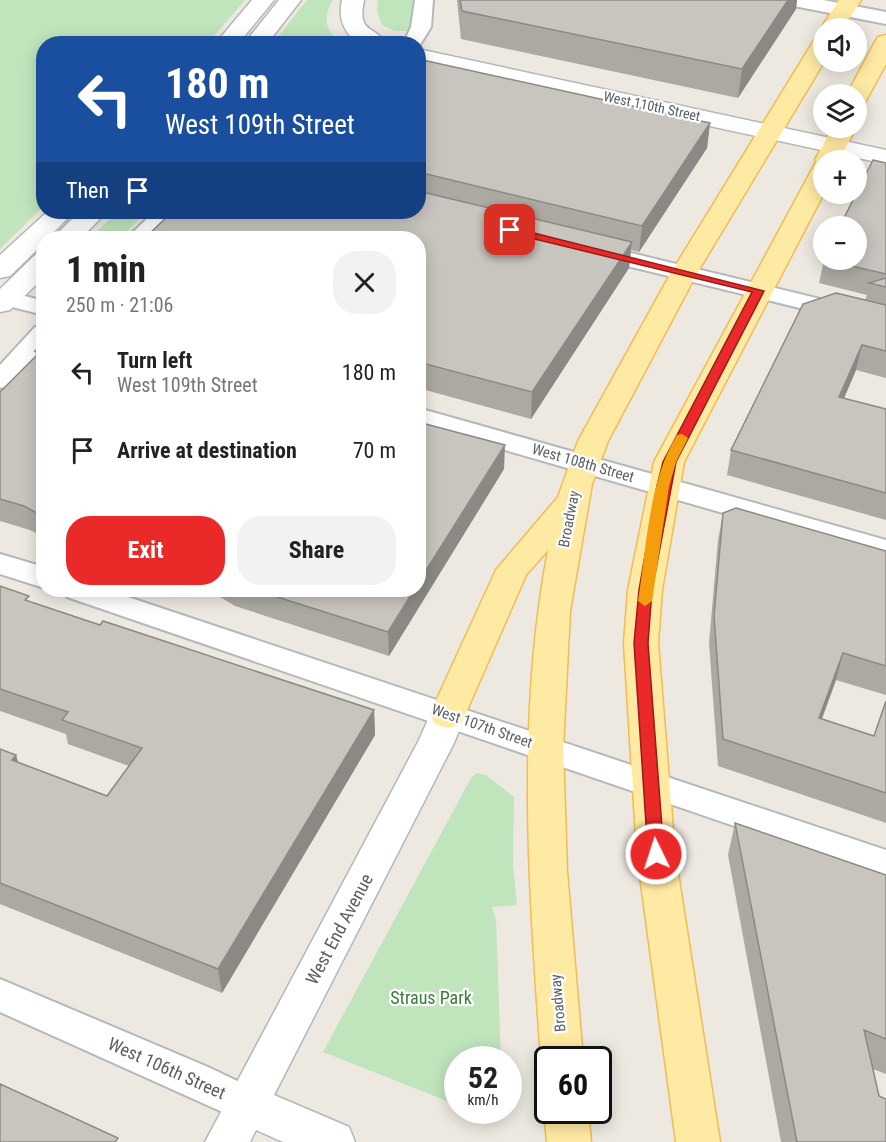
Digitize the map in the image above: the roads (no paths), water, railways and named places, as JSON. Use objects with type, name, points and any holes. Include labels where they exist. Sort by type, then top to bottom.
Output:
[{"type":"main road","points":[[233,36],[264,0]]},
{"type":"main road","points":[[261,36],[290,0]]},
{"type":"main road","points":[[353,0],[350,17],[363,36]]},
{"type":"main road","points":[[839,18],[847,5]]},
{"type":"main road","points":[[864,84],[886,42]]},
{"type":"main road","name":"West 110th Street","points":[[426,58],[769,132],[832,150]]},
{"type":"main road","name":"Broadway","points":[[561,1046],[547,871],[545,748],[553,611],[574,498],[583,463],[684,273],[813,60]]},
{"type":"main road","name":"West 110th Street","points":[[867,155],[886,158]]},
{"type":"main road","points":[[698,1142],[656,854],[641,643],[645,590],[669,462],[813,187]]},
{"type":"main road","points":[[41,231],[54,219]]},
{"type":"main road","points":[[74,231],[86,219]]},
{"type":"main road","points":[[0,270],[36,236]]},
{"type":"main road","points":[[2,300],[36,268]]},
{"type":"main road","points":[[448,714],[512,570],[574,498]]},
{"type":"main road","name":"West End Avenue","points":[[227,1142],[431,754],[448,714]]},
{"type":"main road","name":"West 106th Street","points":[[248,1105],[333,1142]]},
{"type":"main road","points":[[567,1124],[569,1142]]},
{"type":"street","points":[[416,36],[421,27],[424,0]]},
{"type":"street","points":[[794,0],[847,5],[886,18]]},
{"type":"street","points":[[146,231],[158,219]]},
{"type":"street","points":[[579,247],[886,322]]},
{"type":"street","points":[[2,300],[36,306]]},
{"type":"street","points":[[0,380],[36,341]]},
{"type":"street","name":"West 108th Street","points":[[426,418],[886,550]]},
{"type":"street","points":[[0,564],[36,575]]},
{"type":"street","name":"West 107th Street","points":[[98,597],[886,864]]},
{"type":"street","name":"West 106th Street","points":[[0,995],[195,1079],[248,1105]]},
{"type":"park label","name":"Straus Park","points":[[431,997]]}]
